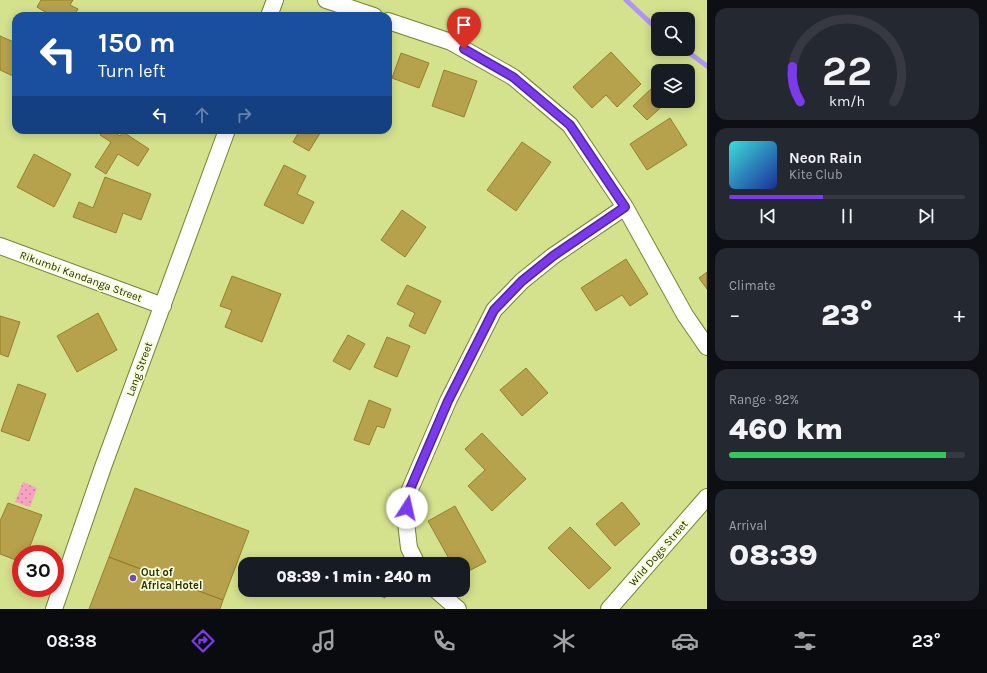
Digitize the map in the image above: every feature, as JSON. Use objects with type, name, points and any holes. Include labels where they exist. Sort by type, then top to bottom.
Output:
[{"type":"street","points":[[270,12],[275,0]]},
{"type":"street","points":[[326,0],[362,12]]},
{"type":"street","points":[[392,22],[451,42],[513,77],[570,125],[625,207],[685,315],[707,347]]},
{"type":"street","name":"Lang Street","points":[[54,609],[103,467],[226,134]]},
{"type":"street","points":[[414,557],[410,548],[406,522],[408,494],[448,401],[494,310],[522,281],[553,256],[625,207]]},
{"type":"street","name":"Rikumbi Kandanga Street","points":[[0,246],[163,306]]},
{"type":"street","name":"Wild Dogs Street","points":[[609,609],[707,497]]},
{"type":"street","points":[[444,597],[458,609]]},
{"type":"shaded area","points":[[23,482],[37,488],[30,507],[15,502]]},
{"type":"building","points":[[41,0],[73,0],[70,5],[78,9],[76,12],[45,12],[37,7]]},
{"type":"building","points":[[0,36],[12,41],[12,76],[0,70]]},
{"type":"building","points":[[611,52],[641,84],[617,107],[606,95],[592,108],[573,87]]},
{"type":"building","points":[[401,53],[429,63],[419,88],[392,78]]},
{"type":"building","points":[[444,70],[477,81],[464,117],[432,106]]},
{"type":"building","points":[[651,89],[651,108],[660,108],[647,120],[633,106]]},
{"type":"building","points":[[670,118],[687,145],[647,170],[630,144]]},
{"type":"building","points":[[117,134],[120,136],[122,134],[126,134],[149,149],[138,166],[118,154],[106,174],[95,167],[111,142],[100,135]]},
{"type":"building","points":[[298,134],[320,134],[309,151],[293,142]]},
{"type":"building","points":[[522,142],[551,162],[516,211],[487,190]]},
{"type":"building","points":[[34,154],[71,174],[54,207],[17,187]]},
{"type":"building","points":[[284,165],[306,176],[297,194],[314,202],[303,224],[264,205]]},
{"type":"building","points":[[105,177],[151,194],[141,220],[123,213],[116,233],[73,217],[79,202],[93,208]]},
{"type":"building","points":[[402,210],[426,227],[405,257],[381,240]]},
{"type":"building","points":[[626,259],[648,294],[630,306],[622,295],[596,311],[581,288]]},
{"type":"building","points":[[707,272],[707,289],[699,278]]},
{"type":"building","points":[[232,276],[281,294],[262,342],[225,327],[232,310],[220,306]]},
{"type":"building","points":[[407,285],[441,301],[425,334],[409,326],[415,313],[397,304]]},
{"type":"building","points":[[98,313],[117,350],[77,372],[57,336]]},
{"type":"building","points":[[0,316],[20,322],[8,357],[0,354]]},
{"type":"building","points":[[348,335],[365,344],[350,370],[333,361]]},
{"type":"building","points":[[387,337],[410,346],[397,377],[374,367]]},
{"type":"building","points":[[526,368],[548,393],[522,416],[500,390]]},
{"type":"building","points":[[18,384],[46,394],[29,441],[1,431]]},
{"type":"building","points":[[369,400],[391,409],[384,428],[377,426],[369,445],[354,440]]},
{"type":"building","points":[[482,433],[526,479],[492,511],[468,486],[485,470],[465,449]]},
{"type":"building","points":[[135,488],[249,531],[223,600],[109,557]]},
{"type":"building","points":[[622,502],[640,524],[615,546],[596,524]]},
{"type":"building","points":[[8,503],[42,515],[30,545],[12,545],[12,559],[0,554],[0,521]]},
{"type":"building","points":[[455,506],[486,562],[470,570],[470,557],[448,557],[428,521]]},
{"type":"building","points":[[570,527],[611,568],[589,589],[548,548]]},
{"type":"building","name":"Out of Africa Hotel","points":[[109,557],[223,600],[220,609],[89,609]]},
{"type":"waterway","points":[[626,0],[651,23]]},
{"type":"waterway","points":[[693,56],[707,66]]},
{"type":"place","name":"Out of Africa Hotel","points":[[133,578]]},
{"type":"route","points":[[407,508],[408,494],[448,401],[494,310],[522,281],[553,256],[625,207],[570,125],[513,77],[464,49]]}]
